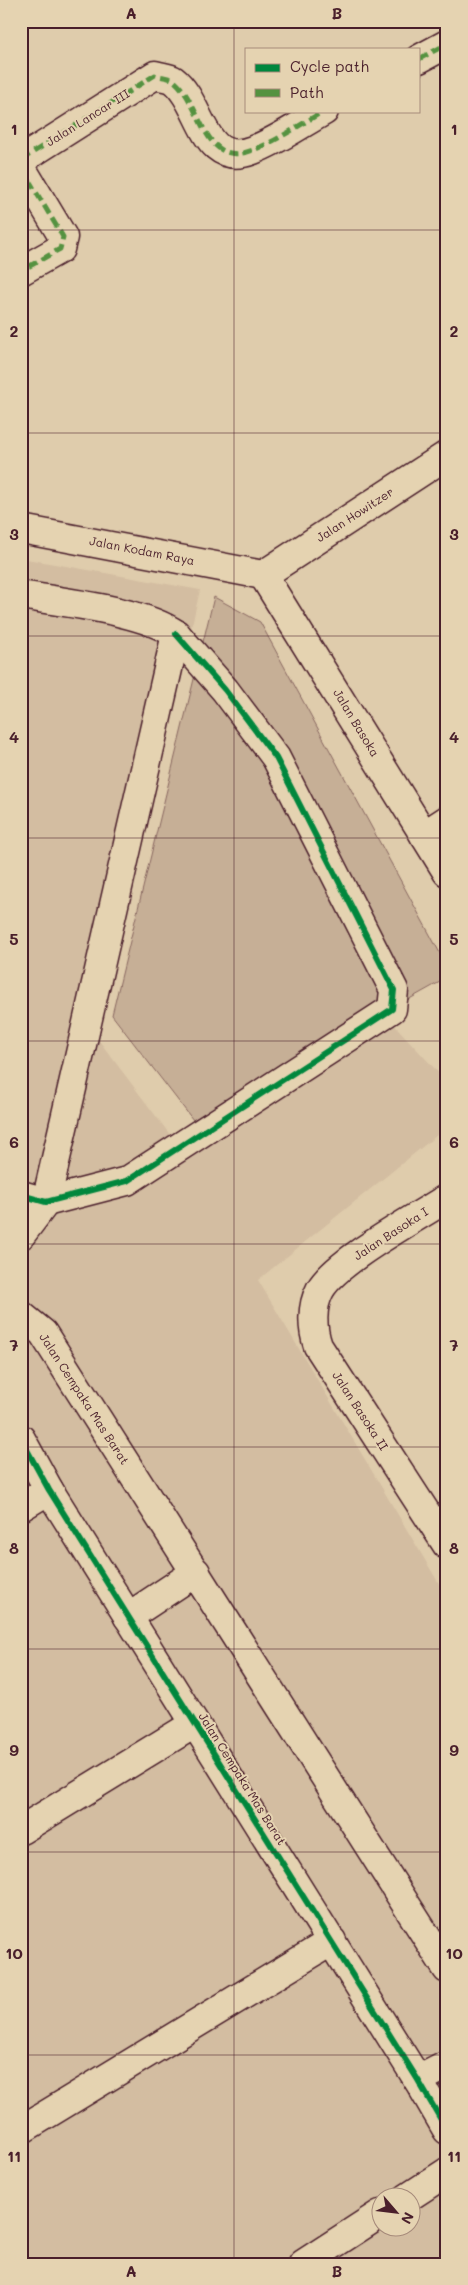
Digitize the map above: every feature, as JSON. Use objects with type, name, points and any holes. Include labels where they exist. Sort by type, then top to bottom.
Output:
[{"type":"street","points":[[420,58],[447,44]]},
{"type":"street","name":"Jalan Lancar III","points":[[21,160],[155,76],[172,79],[188,95],[212,144],[231,155],[252,150],[322,112]]},
{"type":"street","points":[[21,167],[63,236],[60,249],[21,272]]},
{"type":"street","name":"Jalan Howitzer","points":[[263,574],[447,455]]},
{"type":"street","name":"Jalan Kodam Raya","points":[[21,528],[263,574]]},
{"type":"street","name":"Jalan Basoka","points":[[263,574],[447,872]]},
{"type":"street","points":[[21,595],[141,618],[162,624],[176,634],[225,690],[276,758],[394,990],[392,1009],[127,1181],[34,1198]]},
{"type":"street","points":[[21,1235],[34,1198],[176,634]]},
{"type":"street","points":[[424,835],[447,820]]},
{"type":"street","name":"Jalan Basoka I","points":[[335,1270],[447,1198]]},
{"type":"street","name":"Jalan Basoka II","points":[[335,1270],[320,1291],[313,1320],[313,1334],[318,1346],[447,1545]]},
{"type":"street","name":"Jalan Cempaka Mas Barat","points":[[21,1315],[43,1333],[447,1969]]},
{"type":"street","name":"Jalan Cempaka Mas Barat","points":[[21,1439],[49,1490],[194,1724],[332,1941],[447,2130]]},
{"type":"street","points":[[21,1507],[49,1490]]},
{"type":"street","points":[[128,1617],[196,1572]]},
{"type":"street","points":[[21,1830],[194,1724]]},
{"type":"street","points":[[21,2130],[332,1941]]},
{"type":"street","points":[[418,2080],[447,2065]]},
{"type":"street","points":[[420,2190],[447,2172]]},
{"type":"street","points":[[303,2264],[370,2220]]},
{"type":"shaded area","points":[[21,558],[200,590],[97,1038],[177,1144],[388,1018],[447,1082],[447,1127],[258,1280],[447,1597],[447,2264],[21,2264]]},
{"type":"shaded area","points":[[214,597],[260,622],[447,966],[447,978],[193,1120],[112,1015]]},
{"type":"marked path","points":[[420,58],[447,44]]},
{"type":"marked path","points":[[21,160],[155,75],[173,80],[183,90],[213,143],[223,151],[236,154],[253,150],[271,142],[322,112]]},
{"type":"marked path","points":[[21,167],[63,237],[60,249],[21,271]]},
{"type":"cycle path","points":[[21,1195],[46,1202],[127,1181],[392,1009],[394,990],[276,758],[225,690],[176,634]]},
{"type":"cycle path","points":[[21,1439],[49,1490],[418,2080],[447,2130]]}]
